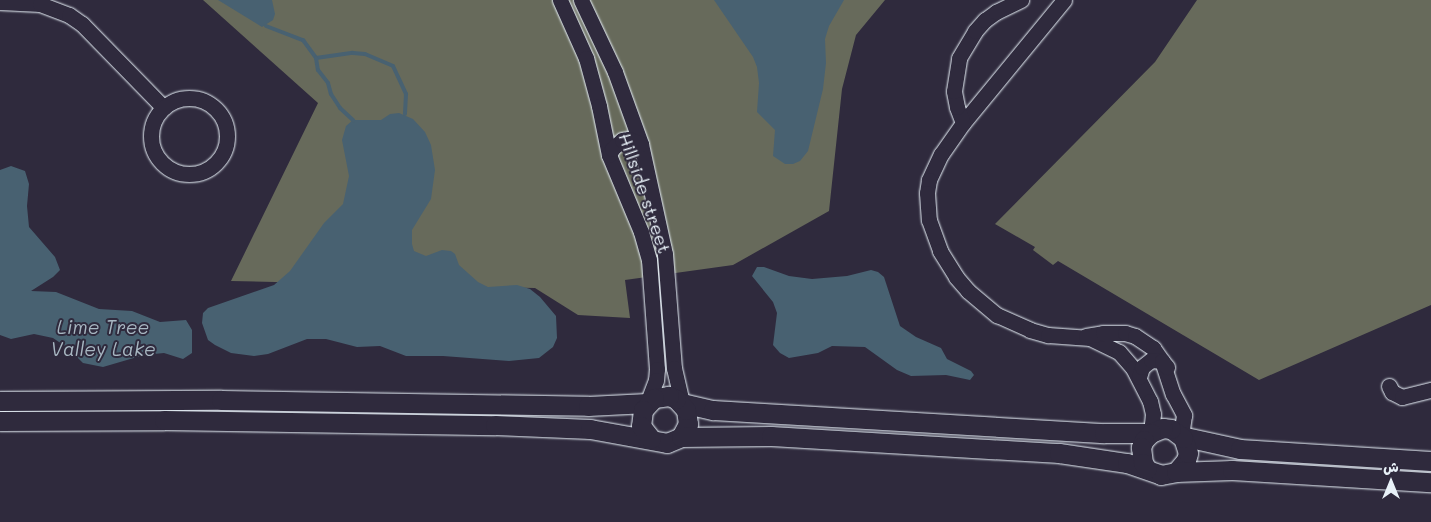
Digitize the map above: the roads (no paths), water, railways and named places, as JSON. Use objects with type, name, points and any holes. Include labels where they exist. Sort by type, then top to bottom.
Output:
[{"type":"street","name":"Hillside street","points":[[560,0],[586,58],[600,106],[610,155],[642,232],[651,275],[657,369],[656,380],[647,403]]},
{"type":"street","name":"Hillside street","points":[[581,0],[616,72],[641,144],[665,254],[674,368],[682,403]]},
{"type":"street","points":[[963,122],[957,107],[954,91],[959,58],[975,31],[985,20],[1009,4],[1021,0]]},
{"type":"street","points":[[1064,0],[963,122],[934,166],[927,193],[929,220],[944,258],[968,291],[997,315],[1030,330],[1048,335],[1080,337],[1100,342],[1114,349],[1126,360],[1139,377],[1152,408],[1151,433]]},
{"type":"street","points":[[0,2],[40,4],[69,15],[82,24],[164,108]]},
{"type":"street","points":[[197,99],[219,112],[226,128],[226,146],[223,154],[211,167],[195,174],[177,172],[169,168],[157,156],[151,140],[151,131],[158,114],[164,108],[179,100],[197,99]]},
{"type":"street","points":[[610,155],[612,148],[622,140],[629,139],[641,144]]},
{"type":"street","points":[[1080,337],[1103,333],[1125,333],[1135,336],[1154,348],[1162,361],[1173,394],[1184,415],[1181,436]]},
{"type":"street","points":[[1139,377],[1142,367],[1146,363],[1157,360],[1162,361]]},
{"type":"street","points":[[1389,386],[1392,392],[1402,397],[1431,390]]},
{"type":"street","points":[[0,401],[221,400],[588,406],[647,403],[661,396],[669,396],[682,403],[718,410],[1089,432],[1151,433]]},
{"type":"street","points":[[647,403],[641,418],[642,426],[651,439]]},
{"type":"street","points":[[681,437],[688,424],[688,416],[682,403]]},
{"type":"street","points":[[0,421],[164,420],[495,425],[590,429],[667,443],[681,437],[771,436],[914,443],[1082,456],[1148,469],[1161,476],[1176,472],[1232,470],[1431,482]]},
{"type":"street","points":[[1148,469],[1143,462],[1141,447],[1144,440],[1151,433],[1163,428],[1171,429],[1181,436],[1187,445],[1188,453],[1182,467],[1176,472]]},
{"type":"street","points":[[1181,436],[1240,450],[1431,461]]},
{"type":"water","points":[[218,0],[272,0],[275,14],[273,20],[262,27]]},
{"type":"water","points":[[714,0],[844,0],[829,26],[825,39],[826,63],[823,89],[808,151],[800,161],[793,164],[785,164],[773,156],[775,130],[757,112],[759,83],[757,67],[753,57]]},
{"type":"water","points":[[399,113],[413,119],[425,132],[431,145],[435,170],[431,199],[412,230],[414,251],[426,256],[442,250],[451,251],[455,254],[459,265],[478,282],[488,287],[517,285],[530,289],[540,297],[556,316],[557,338],[553,347],[539,358],[509,361],[443,356],[406,356],[380,346],[357,347],[326,339],[307,339],[268,354],[254,356],[231,353],[208,340],[202,323],[203,313],[208,308],[274,285],[290,271],[324,223],[343,204],[349,176],[342,140],[346,126],[353,120],[381,120],[390,114]]},
{"type":"water","name":"Lime Tree Valley Lake","points":[[11,166],[25,171],[29,184],[27,206],[29,227],[55,257],[60,270],[53,277],[31,291],[56,292],[99,309],[132,311],[160,322],[186,320],[192,330],[192,353],[183,359],[164,353],[144,355],[103,367],[83,363],[68,348],[53,338],[34,334],[11,339],[0,335],[0,170]]},
{"type":"water","points":[[757,267],[764,267],[789,276],[812,279],[847,276],[871,270],[878,272],[884,277],[900,326],[916,337],[941,348],[947,359],[971,371],[974,375],[970,380],[946,375],[911,376],[897,370],[865,347],[832,346],[818,353],[789,358],[780,353],[773,345],[777,313],[773,302],[752,276]]},
{"type":"waterway","points":[[266,26],[303,40],[316,58],[353,53],[365,54],[393,66],[406,94],[405,114]]},
{"type":"waterway","points":[[316,58],[318,70],[328,83],[331,94],[340,108],[353,120]]}]
